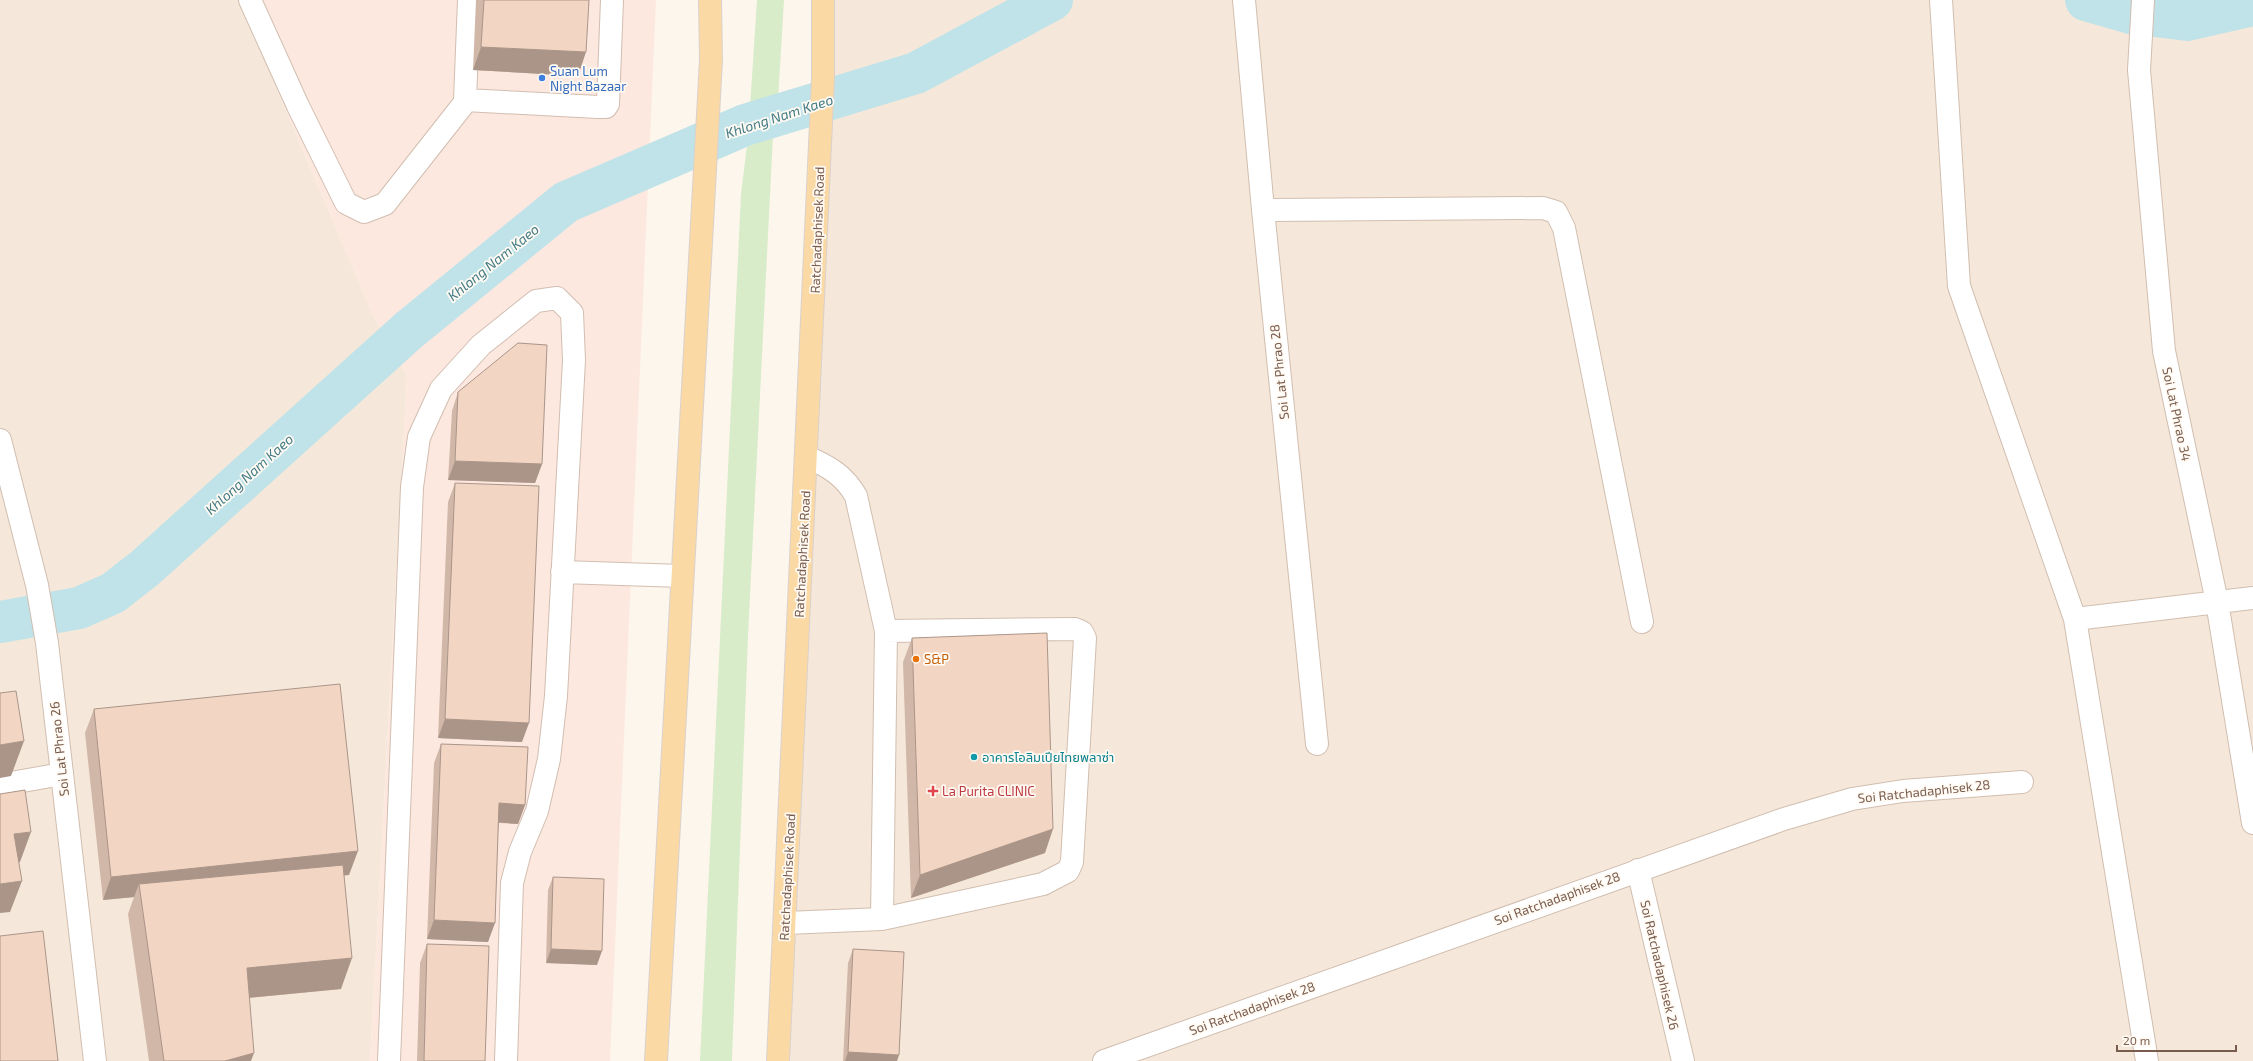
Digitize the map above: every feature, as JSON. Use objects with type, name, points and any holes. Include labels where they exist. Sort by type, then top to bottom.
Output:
[{"type":"main road","points":[[656,1061],[711,60],[710,0]]},
{"type":"main road","points":[[711,60],[722,0]]},
{"type":"main road","name":"Ratchadaphisek Road","points":[[823,0],[825,46]]},
{"type":"main road","name":"Ratchadaphisek Road","points":[[778,1061],[786,923],[823,79],[825,46],[832,0]]},
{"type":"street","points":[[250,0],[298,106],[346,203],[364,212],[385,204],[466,101],[469,0]]},
{"type":"street","points":[[466,101],[606,107],[608,104],[612,0]]},
{"type":"street","name":"Soi Lat Phrao 28","points":[[1244,0],[1263,210],[1317,744]]},
{"type":"street","points":[[1940,0],[1959,286],[2075,619],[2147,1061]]},
{"type":"street","name":"Soi Lat Phrao 34","points":[[2143,0],[2139,70],[2164,351],[2217,602],[2253,823]]},
{"type":"street","points":[[1263,210],[1543,208],[1556,212],[1564,228],[1642,622]]},
{"type":"street","points":[[389,1061],[412,487],[420,437],[441,389],[481,345],[536,301],[557,298],[572,313],[574,360],[556,696],[549,759],[537,810],[520,852],[512,883],[506,1061]]},
{"type":"street","name":"Soi Lat Phrao 26","points":[[0,440],[37,586],[47,643],[95,1061]]},
{"type":"street","points":[[807,457],[827,465],[850,484],[856,496],[886,631],[882,919]]},
{"type":"street","points":[[562,572],[682,576]]},
{"type":"street","points":[[2075,619],[2253,598]]},
{"type":"street","points":[[786,923],[882,919],[1043,884],[1068,871],[1072,862],[1085,638],[1082,632],[1075,629],[886,631]]},
{"type":"street","points":[[0,785],[62,774]]},
{"type":"street","name":"Soi Ratchadaphisek 28","points":[[1104,1061],[1784,819],[1852,799],[1903,791],[2022,782]]},
{"type":"street","name":"Soi Ratchadaphisek 26","points":[[1638,870],[1683,1061]]},
{"type":"shaded area","points":[[0,0],[239,0],[373,315],[407,376],[370,1061],[0,1061]]},
{"type":"shaded area","points":[[239,0],[656,0],[610,1061],[370,1061],[407,376],[373,315]]},
{"type":"shaded area","points":[[832,0],[2253,0],[2253,1061],[778,1061]]},
{"type":"green space","points":[[757,0],[784,0],[778,100],[750,107]]},
{"type":"green space","points":[[773,135],[748,636],[732,1061],[700,1061],[741,194],[747,145]]},
{"type":"building","points":[[484,0],[589,0],[586,52],[481,47]]},
{"type":"building","points":[[518,343],[547,345],[542,464],[455,461],[458,392]]},
{"type":"building","points":[[455,483],[539,486],[529,723],[445,719]]},
{"type":"building","name":"อาคารโอลิมเปียไทยพลาซ่า","points":[[1047,633],[1053,829],[920,875],[912,638]]},
{"type":"building","points":[[340,684],[358,851],[111,877],[94,709]]},
{"type":"building","points":[[16,691],[24,741],[0,745],[0,693]]},
{"type":"building","points":[[441,744],[528,747],[525,805],[499,803],[495,923],[434,920]]},
{"type":"building","points":[[25,790],[31,832],[14,834],[22,881],[0,884],[0,794]]},
{"type":"building","points":[[343,865],[352,958],[247,968],[254,1053],[225,1061],[164,1061],[139,884]]},
{"type":"building","points":[[553,877],[604,879],[602,951],[551,949]]},
{"type":"building","points":[[43,931],[58,1061],[0,1061],[0,936]]},
{"type":"building","points":[[427,944],[489,946],[485,1061],[424,1061]]},
{"type":"building","points":[[853,949],[904,952],[899,1055],[848,1052]]},
{"type":"waterway","name":"Khlong Nam Kaeo","points":[[0,622],[79,608],[113,593],[145,568],[409,330],[566,202],[745,125],[916,73],[1052,0]]},
{"type":"waterway","name":"Khlong Nam Kaeo","points":[[2086,0],[2131,13],[2187,20],[2253,5]]},
{"type":"place","name":"Suan Lum Night Bazaar","points":[[542,78]]},
{"type":"place","name":"S&P","points":[[916,659]]},
{"type":"place","name":"อาคารโอลิมเปียไทยพลาซ่า","points":[[974,757]]},
{"type":"place","name":"La Purita CLINIC","points":[[933,791]]}]
